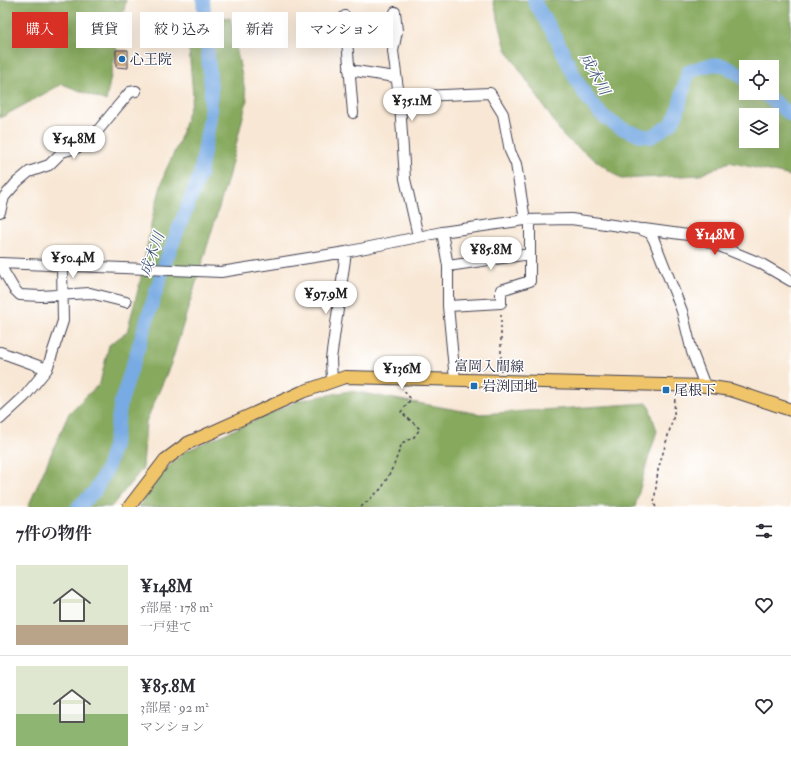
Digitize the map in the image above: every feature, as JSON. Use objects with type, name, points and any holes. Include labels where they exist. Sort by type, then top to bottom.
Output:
[{"type":"main road","name":"富岡入間線","points":[[129,507],[165,460],[188,443],[332,380],[358,377],[705,386],[731,390],[791,410]]},
{"type":"street","points":[[395,12],[397,31],[392,51],[399,97],[404,179],[418,236]]},
{"type":"street","points":[[347,48],[353,113]]},
{"type":"street","points":[[349,70],[395,77]]},
{"type":"street","points":[[0,212],[4,197],[17,182],[29,172],[49,165],[62,152],[86,145],[130,92],[136,91]]},
{"type":"street","points":[[399,97],[490,93],[503,114],[510,151],[516,164],[527,220],[530,254],[530,281],[501,290],[501,303],[448,306]]},
{"type":"street","points":[[0,264],[150,270],[234,271],[346,252],[442,232],[527,220],[571,219],[695,236],[760,263],[791,281]]},
{"type":"street","points":[[640,229],[650,233],[654,240],[682,311],[692,352],[705,386]]},
{"type":"street","points":[[442,232],[448,266],[448,306],[455,380]]},
{"type":"street","points":[[332,380],[331,359],[346,252]]},
{"type":"street","points":[[448,266],[530,254]]},
{"type":"street","points":[[0,264],[14,289],[20,295],[41,296],[62,293],[90,293],[126,302]]},
{"type":"street","points":[[0,419],[25,396],[47,369],[63,321],[62,266]]},
{"type":"street","points":[[0,352],[47,369]]},
{"type":"path","points":[[500,381],[501,303]]},
{"type":"path","points":[[361,507],[382,488],[394,465],[402,443],[414,437],[420,429],[401,412],[411,399],[400,386],[398,378]]},
{"type":"path","points":[[656,507],[654,504],[658,470],[674,415],[676,385]]},
{"type":"green space","points":[[0,0],[126,0],[124,12],[76,12],[76,48],[116,48],[106,101],[62,84],[0,118]]},
{"type":"green space","points":[[493,0],[791,0],[791,176],[729,162],[700,175],[621,179],[564,137],[506,49]]},
{"type":"green space","points":[[224,17],[230,18],[232,28],[232,48],[236,48],[247,100],[228,178],[172,361],[146,422],[143,468],[111,507],[28,507],[69,413],[100,383],[109,345],[127,332],[140,282],[153,215],[165,172],[179,142],[193,96],[189,48],[224,48]]},
{"type":"green space","points":[[350,391],[480,414],[648,403],[657,431],[635,507],[139,507],[161,474],[184,452],[300,400]]},
{"type":"building","name":"心王院","points":[[116,50],[128,50],[128,68],[116,67]]},
{"type":"waterway","name":"成木川","points":[[78,507],[95,491],[107,469],[114,445],[121,402],[166,260],[200,175],[210,117],[211,88],[203,0]]},
{"type":"waterway","name":"成木川","points":[[534,0],[554,35],[573,74],[591,103],[602,115],[615,125],[631,132],[651,137],[671,124],[677,114],[688,72],[706,66],[719,65],[725,66],[739,75]]},
{"type":"waterway","name":"成木川","points":[[772,100],[791,115]]},
{"type":"place","name":"心王院","points":[[122,59]]},
{"type":"place","name":"岩渕団地","points":[[474,386]]},
{"type":"place","name":"尾根下","points":[[666,390]]}]
